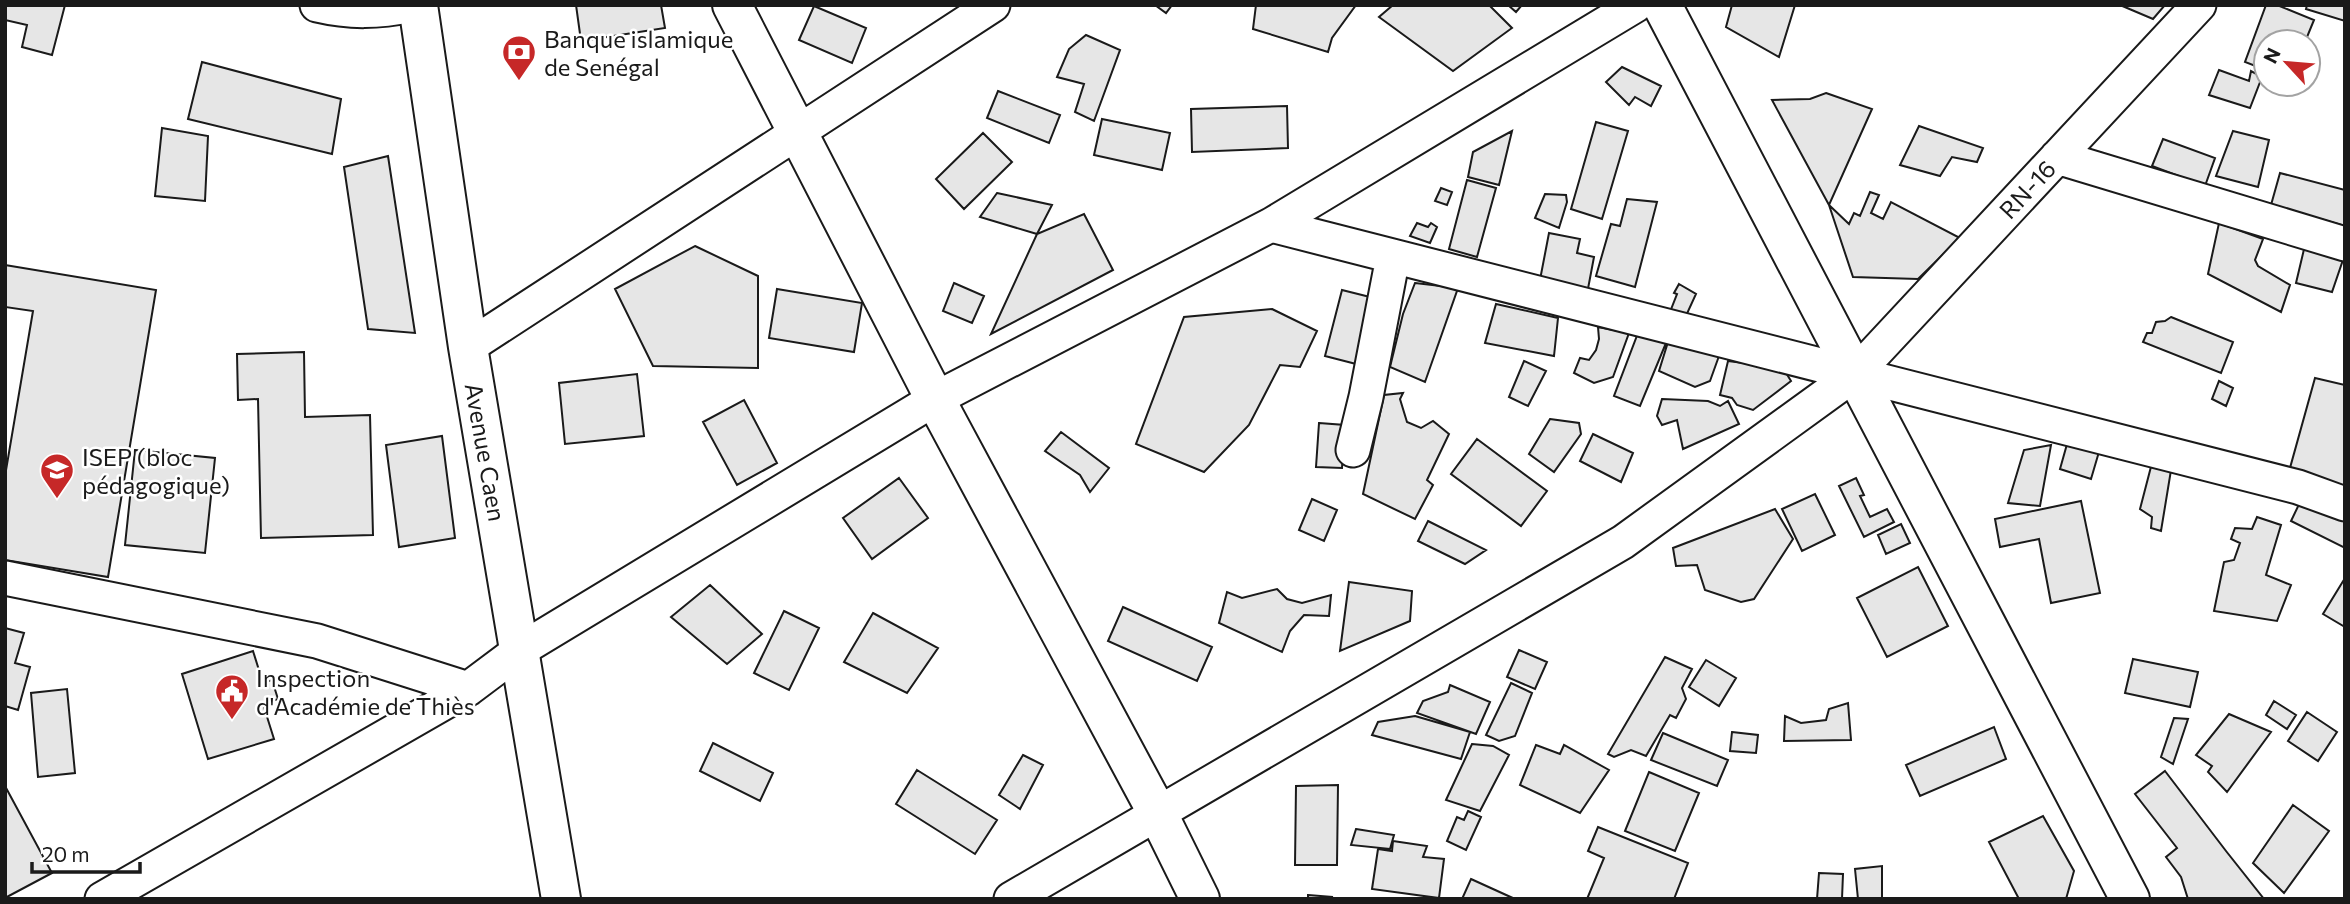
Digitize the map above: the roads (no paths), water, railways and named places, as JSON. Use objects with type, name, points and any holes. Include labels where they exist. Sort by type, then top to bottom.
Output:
[{"type":"main road","name":"Avenue Caen","points":[[415,5],[468,347],[561,899]]},
{"type":"main road","points":[[732,5],[935,399],[1158,814],[1200,899]]},
{"type":"main road","points":[[1662,5],[2130,899]]},
{"type":"street","points":[[317,5],[344,11],[383,11],[415,5]]},
{"type":"street","points":[[468,347],[993,5]]},
{"type":"street","points":[[102,899],[468,689],[520,650],[935,399],[1271,225],[1636,5]]},
{"type":"street","name":"RN-16","points":[[1011,899],[1623,542],[1855,374],[2199,5]]},
{"type":"street","points":[[2057,157],[2345,244]]},
{"type":"street","points":[[1271,225],[2298,486],[2345,504]]},
{"type":"street","points":[[1353,450],[1393,257]]},
{"type":"street","points":[[5,578],[317,641],[468,689]]},
{"type":"place","name":"Banque islamique de Senégal","points":[[519,82]]},
{"type":"place","name":"ISEP (bloc pédagogique)","points":[[57,500]]},
{"type":"place","name":"Inspection d'Académie de Thiès","points":[[232,721]]}]
